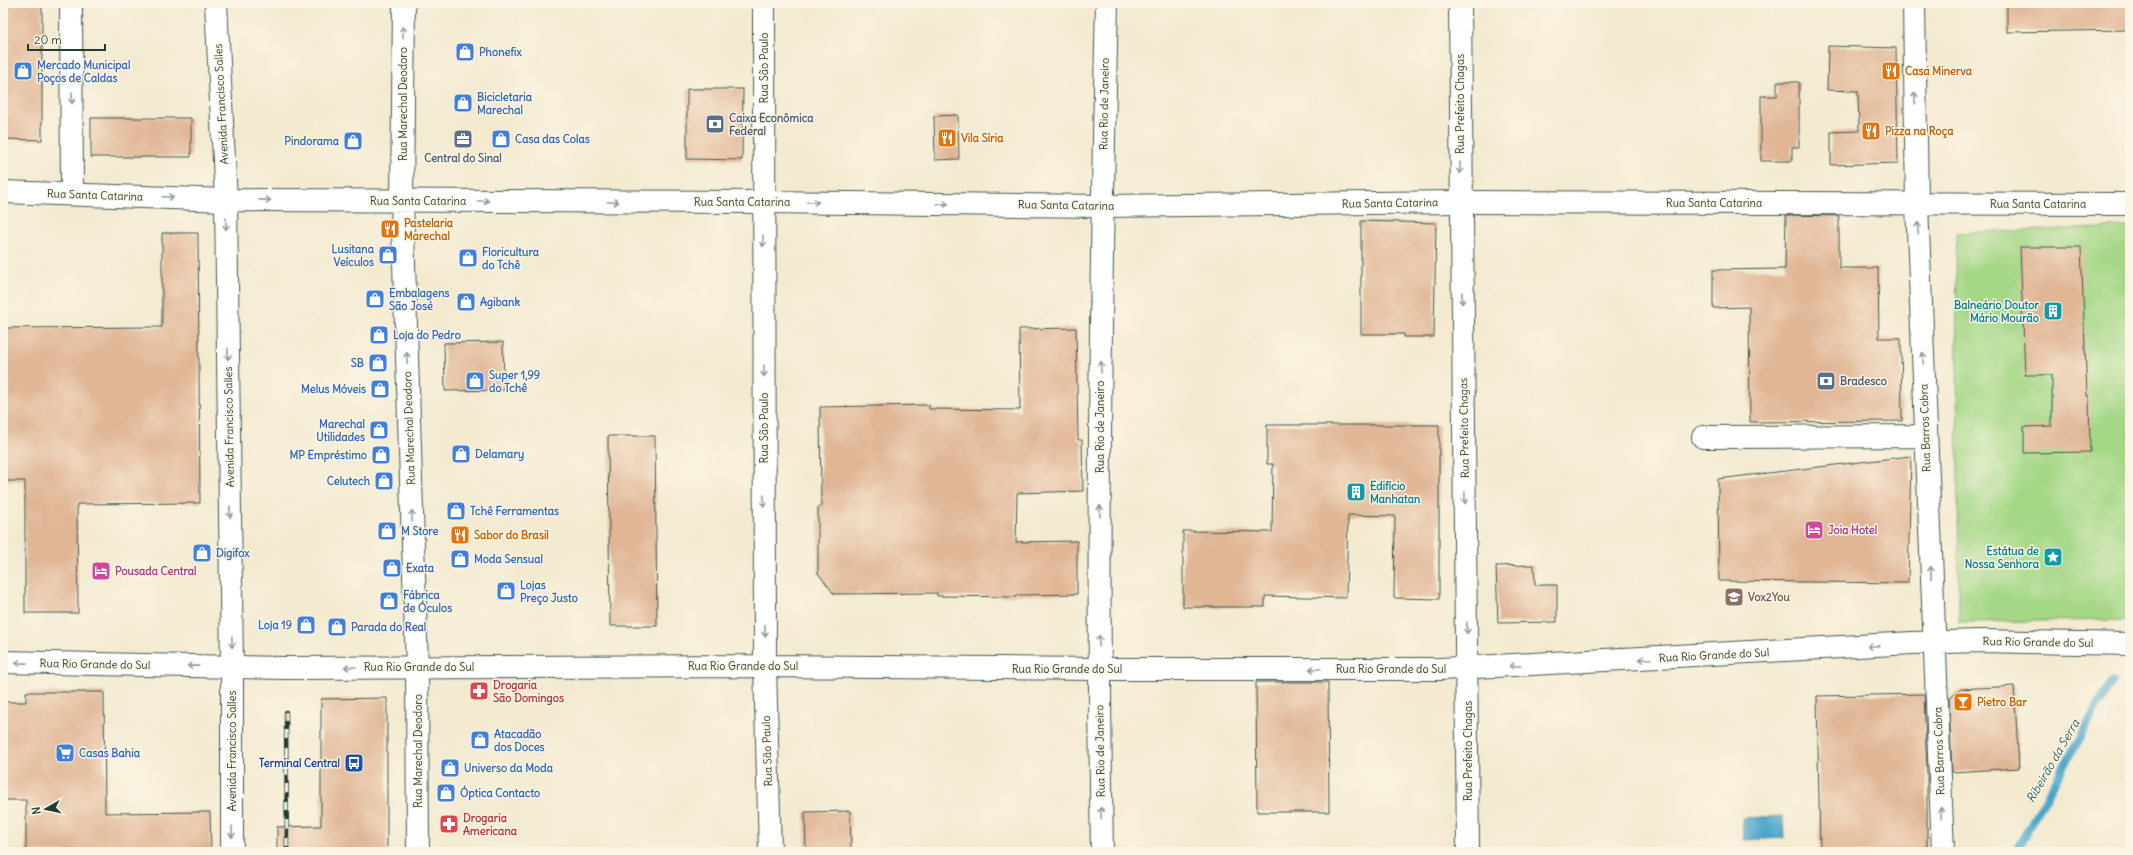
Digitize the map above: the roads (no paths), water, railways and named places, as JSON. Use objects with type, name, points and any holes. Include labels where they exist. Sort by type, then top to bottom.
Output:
[{"type":"street","points":[[71,3],[72,193]]},
{"type":"street","name":"Avenida Francisco Salles","points":[[216,3],[226,200],[232,667],[232,852]]},
{"type":"street","name":"Rua Marechal Deodoro","points":[[404,3],[402,201],[417,667],[418,852]]},
{"type":"street","name":"Rua São Paulo","points":[[764,3],[763,202],[765,666],[770,852]]},
{"type":"street","name":"Rua Rio de Janeiro","points":[[1102,852],[1099,669],[1102,206],[1107,3]]},
{"type":"street","name":"Rua Prefeito Chagas","points":[[1460,3],[1461,202],[1468,669],[1468,852]]},
{"type":"street","name":"Rua Barros Cobra","points":[[1914,3],[1917,204],[1933,643],[1943,852]]},
{"type":"street","name":"Rua Santa Catarina","points":[[3,192],[72,193],[226,200],[763,202],[1102,206],[1461,202],[2130,204]]},
{"type":"street","points":[[1703,437],[1926,436]]},
{"type":"street","name":"Rua Rio Grande do Sul","points":[[3,662],[232,667],[765,666],[1099,669],[1468,669],[1980,641],[2130,644]]},
{"type":"water","points":[[1783,816],[1784,838],[1743,840],[1742,818]]},
{"type":"waterway","name":"Ribeirão da Serra","points":[[2015,852],[2112,682]]},
{"type":"railway","points":[[286,712],[287,852]]},
{"type":"place","name":"Phonefix","points":[[465,52]]},
{"type":"place","name":"Mercado Municipal Poços de Caldas","points":[[23,71]]},
{"type":"place","name":"Casa Minerva","points":[[1891,71]]},
{"type":"place","name":"Bicicletaria Marechal","points":[[463,103]]},
{"type":"place","name":"Caixa Econômica Federal","points":[[715,124]]},
{"type":"place","name":"Pizza na Roça","points":[[1871,131]]},
{"type":"place","name":"Vila Síria","points":[[947,138]]},
{"type":"place","name":"Central do Sinal","points":[[463,139]]},
{"type":"place","name":"Casa das Colas","points":[[501,139]]},
{"type":"place","name":"Pindorama","points":[[353,141]]},
{"type":"place","name":"Pastelaria Marechal","points":[[390,229]]},
{"type":"place","name":"Lusitana Veículos","points":[[388,255]]},
{"type":"place","name":"Floricultura do Tchê","points":[[468,258]]},
{"type":"place","name":"Embalagens São José","points":[[375,299]]},
{"type":"place","name":"Agibank","points":[[466,302]]},
{"type":"place","name":"Balneário Doutor Mário Mourão","points":[[2053,311]]},
{"type":"place","name":"Loja do Pedro","points":[[379,335]]},
{"type":"place","name":"SB","points":[[378,363]]},
{"type":"place","name":"Super 1,99 do Tchê","points":[[475,381]]},
{"type":"place","name":"Bradesco","points":[[1826,381]]},
{"type":"place","name":"Melus Móveis","points":[[380,389]]},
{"type":"place","name":"Marechal Utilidades","points":[[379,430]]},
{"type":"place","name":"Delamary","points":[[461,454]]},
{"type":"place","name":"MP Empréstimo","points":[[381,455]]},
{"type":"place","name":"Celutech","points":[[384,481]]},
{"type":"place","name":"Edifício Manhatan","points":[[1356,492]]},
{"type":"place","name":"Tchê Ferramentas","points":[[456,511]]},
{"type":"place","name":"Joia Hotel","points":[[1814,530]]},
{"type":"place","name":"M Store","points":[[387,531]]},
{"type":"place","name":"Sabor do Brasil","points":[[460,535]]},
{"type":"place","name":"Digifox","points":[[202,553]]},
{"type":"place","name":"Estátua de Nossa Senhora","points":[[2053,557]]},
{"type":"place","name":"Moda Sensual","points":[[460,559]]},
{"type":"place","name":"Exata","points":[[392,568]]},
{"type":"place","name":"Pousada Central","points":[[101,571]]},
{"type":"place","name":"Lojas Preço Justo","points":[[506,591]]},
{"type":"place","name":"Vox2You","points":[[1734,597]]},
{"type":"place","name":"Fábrica de Óculos","points":[[389,601]]},
{"type":"place","name":"Loja 19","points":[[306,625]]},
{"type":"place","name":"Parada do Real","points":[[337,627]]},
{"type":"place","name":"Drogaria São Domingos","points":[[479,691]]},
{"type":"place","name":"Pietro Bar","points":[[1963,702]]},
{"type":"place","name":"Atacadão dos Doces","points":[[480,740]]},
{"type":"place","name":"Casas Bahia","points":[[65,753]]},
{"type":"place","name":"Terminal Central","points":[[354,763]]},
{"type":"place","name":"Universo da Moda","points":[[450,768]]},
{"type":"place","name":"Óptica Contacto","points":[[446,793]]},
{"type":"place","name":"Drogaria Americana","points":[[449,824]]}]
